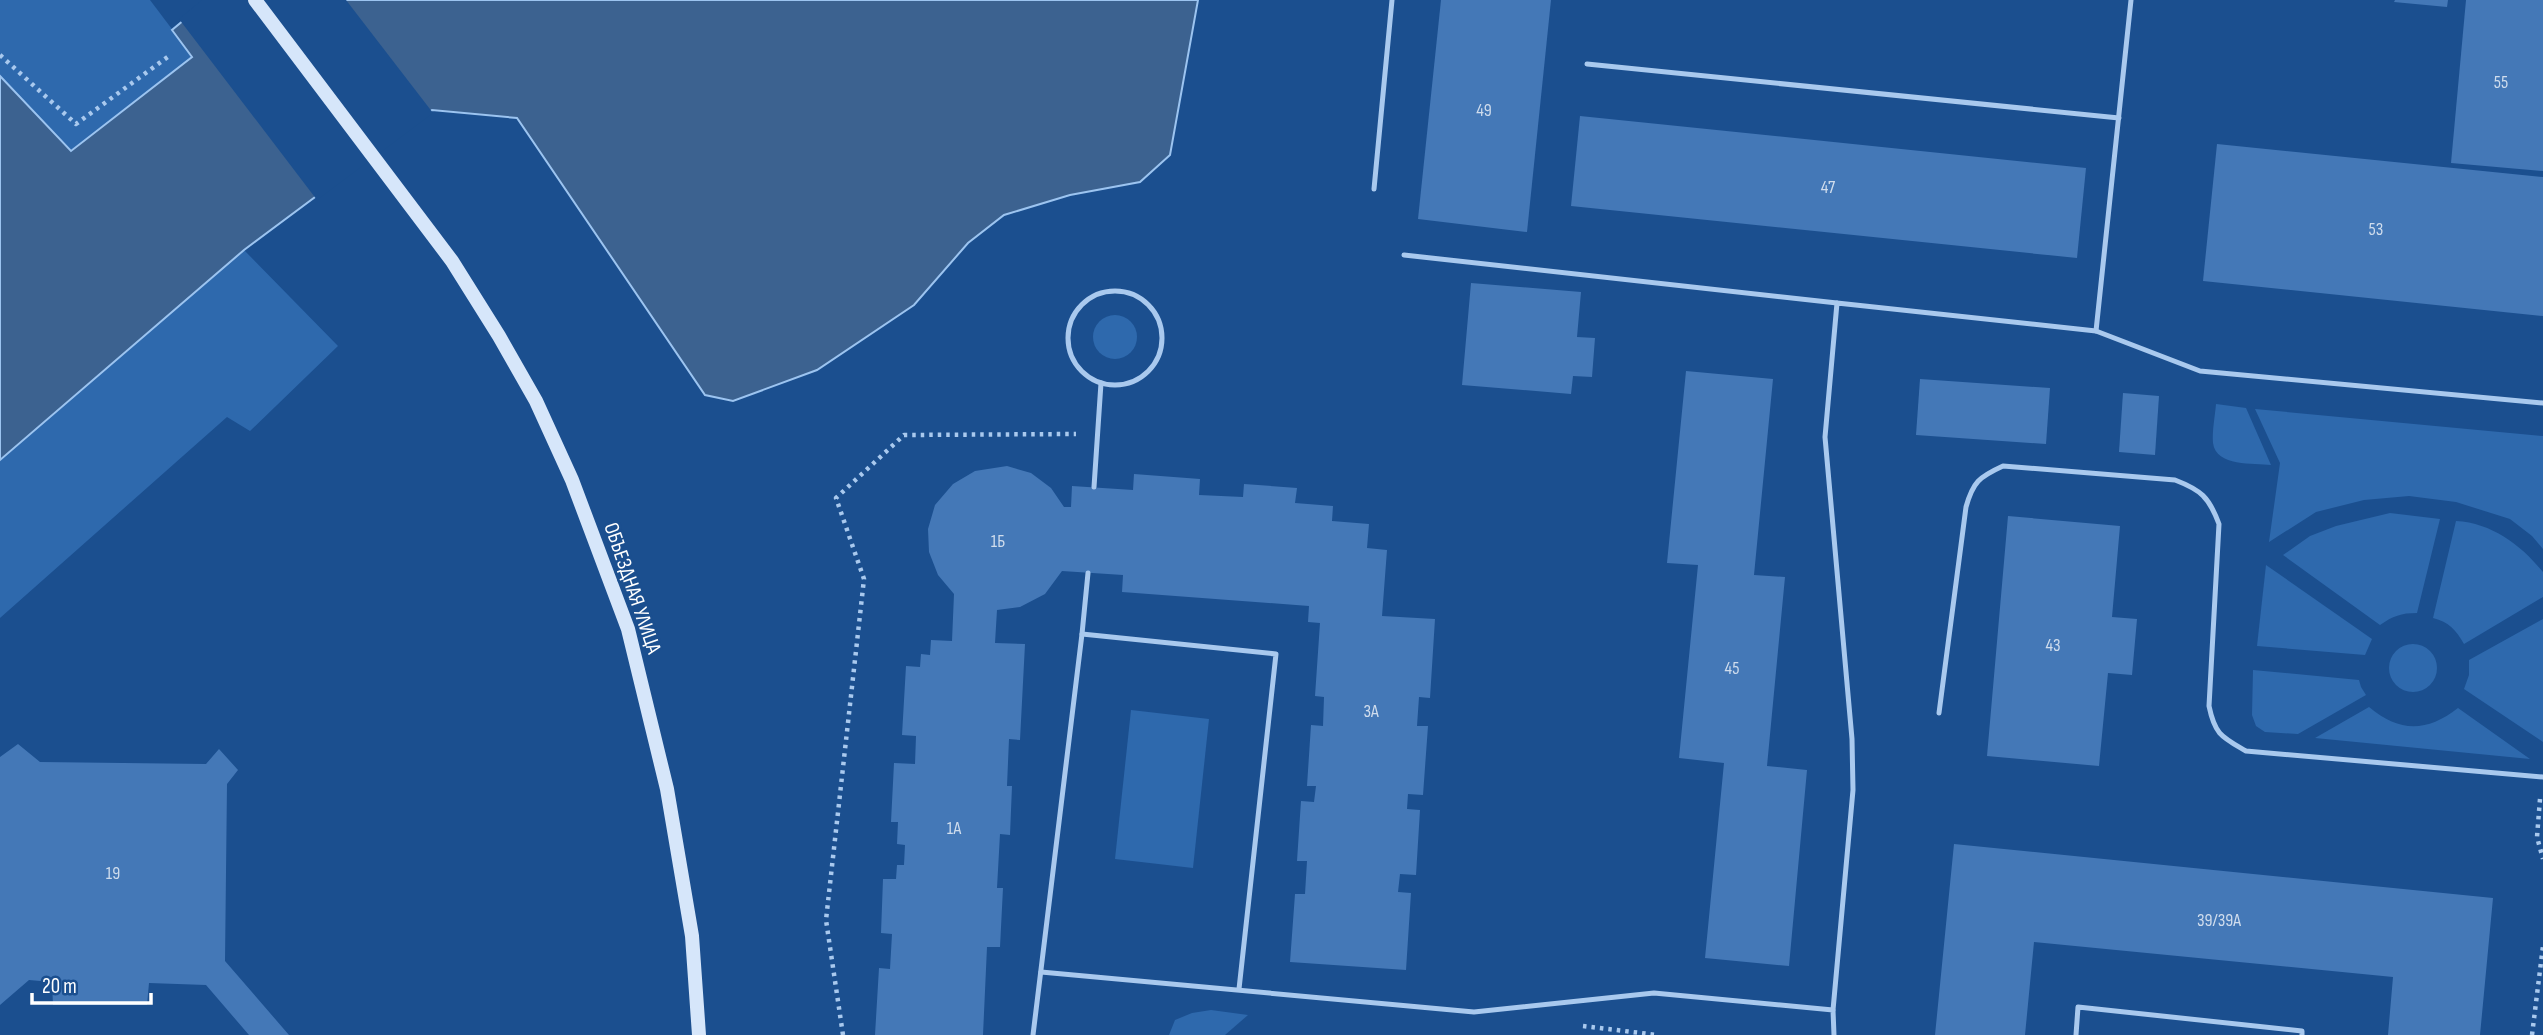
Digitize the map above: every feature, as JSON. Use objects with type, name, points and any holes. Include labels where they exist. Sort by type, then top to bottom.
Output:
[{"type":"main road","name":"ОБЪЕЗДНАЯ УЛИЦА","points":[[255,0],[452,261],[536,401],[572,480],[628,629],[667,789],[692,936],[699,1035]]},
{"type":"lane","points":[[1374,189],[1392,0]]},
{"type":"lane","points":[[2096,331],[2131,0]]},
{"type":"lane","points":[[1587,64],[2119,118]]},
{"type":"lane","points":[[1404,256],[2096,331],[2200,371],[2543,403]]},
{"type":"lane","points":[[1115,290],[1134,294],[1149,304],[1158,319],[1162,338],[1158,357],[1148,372],[1134,381],[1112,385],[1101,383],[1081,372],[1070,356],[1067,338],[1071,319],[1081,304],[1095,295],[1115,290]]},
{"type":"lane","points":[[1834,1035],[1833,1010],[1853,790],[1852,739],[1825,437],[1837,303]]},
{"type":"lane","points":[[1094,487],[1101,383]]},
{"type":"lane","points":[[1939,713],[1966,507],[1971,488],[1984,474],[2003,466],[2175,480],[2194,488],[2211,503],[2219,524],[2209,706],[2213,726],[2225,739],[2246,751],[2543,777]]},
{"type":"lane","points":[[1033,1035],[1088,573]]},
{"type":"lane","points":[[1082,634],[1276,654],[1239,989]]},
{"type":"lane","points":[[1041,972],[1474,1012],[1654,993],[1833,1010]]},
{"type":"lane","points":[[2076,1035],[2078,1006],[2302,1031],[2302,1035]]},
{"type":"path","points":[[0,55],[76,124],[169,56]]},
{"type":"path","points":[[843,1035],[826,920],[864,579],[836,498],[904,435],[1098,433]]},
{"type":"path","points":[[2543,838],[2538,837],[2543,859]]},
{"type":"path","points":[[2532,1035],[2543,946]]},
{"type":"shaded area","points":[[0,0],[150,0],[193,57],[71,151],[0,76]]},
{"type":"shaded area","points":[[208,0],[1198,0],[1170,155],[1140,182],[1070,195],[1004,215],[968,243],[914,305],[817,370],[733,401],[705,395],[517,118],[432,110],[244,250],[0,460],[0,76],[71,151],[192,57],[172,30]]},
{"type":"shaded area","points":[[244,250],[338,346],[250,431],[227,417],[0,618],[0,460]]},
{"type":"shaded area","points":[[1115,315],[1124,316],[1131,321],[1136,328],[1136,346],[1131,353],[1124,358],[1115,359],[1106,358],[1099,353],[1094,346],[1093,337],[1094,328],[1099,321],[1106,316]]},
{"type":"shaded area","points":[[2216,404],[2246,408],[2271,465],[2228,460],[2216,451],[2213,438]]},
{"type":"shaded area","points":[[2255,409],[2543,436],[2543,549],[2532,536],[2510,519],[2456,502],[2409,496],[2364,500],[2316,512],[2269,542],[2280,463]]},
{"type":"shaded area","points":[[2390,513],[2440,519],[2417,613],[2397,616],[2380,625],[2283,555],[2310,536],[2336,526]]},
{"type":"shaded area","points":[[2456,521],[2482,526],[2505,537],[2543,572],[2543,597],[2464,644],[2451,627],[2433,618]]},
{"type":"shaded area","points":[[2266,565],[2372,639],[2365,655],[2257,646]]},
{"type":"shaded area","points":[[2543,619],[2543,742],[2464,689],[2469,675],[2469,660]]},
{"type":"shaded area","points":[[2413,644],[2430,651],[2437,668],[2430,685],[2413,692],[2396,685],[2389,668],[2396,651]]},
{"type":"shaded area","points":[[2253,670],[2359,680],[2366,695],[2298,734],[2265,732],[2256,726],[2252,715]]},
{"type":"shaded area","points":[[2369,707],[2392,721],[2414,726],[2435,722],[2458,708],[2530,759],[2315,738]]},
{"type":"shaded area","points":[[1131,710],[1209,719],[1193,868],[1115,859]]},
{"type":"shaded area","points":[[1211,1010],[1248,1015],[1225,1035],[1169,1035],[1175,1020],[1192,1013]]},
{"type":"pier","points":[[202,0],[346,0],[433,113],[317,200],[179,19]]},
{"type":"building","points":[[1441,0],[1551,0],[1527,232],[1418,219]]},
{"type":"building","points":[[2448,0],[2447,7],[2394,2]]},
{"type":"building","points":[[2466,0],[2543,0],[2543,171],[2451,163]]},
{"type":"building","points":[[1580,116],[2086,168],[2077,258],[1571,206]]},
{"type":"building","points":[[2217,144],[2543,177],[2543,316],[2203,281]]},
{"type":"building","points":[[1471,283],[1581,292],[1577,337],[1595,338],[1592,377],[1573,376],[1571,394],[1462,385]]},
{"type":"building","points":[[1686,371],[1773,379],[1754,575],[1785,577],[1767,766],[1807,770],[1789,966],[1705,958],[1724,763],[1679,758],[1698,565],[1667,563]]},
{"type":"building","points":[[1920,379],[2050,388],[2046,444],[1916,435]]},
{"type":"building","points":[[2123,393],[2159,396],[2155,455],[2119,452]]},
{"type":"building","points":[[1007,466],[1031,473],[1051,488],[1064,507],[1071,507],[1072,486],[1133,490],[1134,474],[1200,479],[1199,495],[1243,497],[1244,484],[1297,488],[1295,503],[1333,506],[1332,521],[1369,524],[1367,548],[1387,550],[1382,616],[1435,619],[1430,698],[1419,697],[1417,726],[1428,726],[1423,795],[1408,794],[1407,809],[1420,810],[1416,875],[1400,874],[1398,892],[1411,893],[1406,970],[1290,962],[1295,894],[1305,894],[1307,861],[1297,861],[1301,801],[1314,802],[1316,786],[1307,786],[1311,725],[1323,726],[1324,697],[1315,696],[1320,623],[1308,622],[1309,606],[1122,592],[1123,575],[1062,571],[1045,594],[1020,607],[997,610],[995,643],[1025,644],[1020,740],[1009,739],[1007,786],[1012,786],[1010,835],[1000,834],[997,888],[1003,888],[1000,947],[987,947],[983,1035],[875,1035],[879,968],[890,969],[892,934],[881,933],[883,879],[896,879],[897,865],[904,865],[905,845],[897,844],[898,822],[891,822],[894,763],[915,764],[916,736],[902,735],[906,666],[920,667],[921,654],[930,655],[931,640],[952,641],[954,594],[938,575],[929,552],[928,529],[935,505],[953,484],[975,471]]},
{"type":"building","points":[[2008,516],[2120,526],[2112,617],[2137,619],[2132,675],[2108,673],[2099,766],[1987,756]]},
{"type":"building","points":[[18,744],[40,762],[206,764],[219,749],[238,770],[227,784],[225,961],[289,1035],[249,1035],[206,985],[149,983],[147,1005],[53,1005],[52,982],[29,980],[0,1005],[0,757]]},
{"type":"building","points":[[1954,844],[2493,898],[2480,1035],[2388,1035],[2393,977],[2034,942],[2025,1035],[1935,1035]]}]
